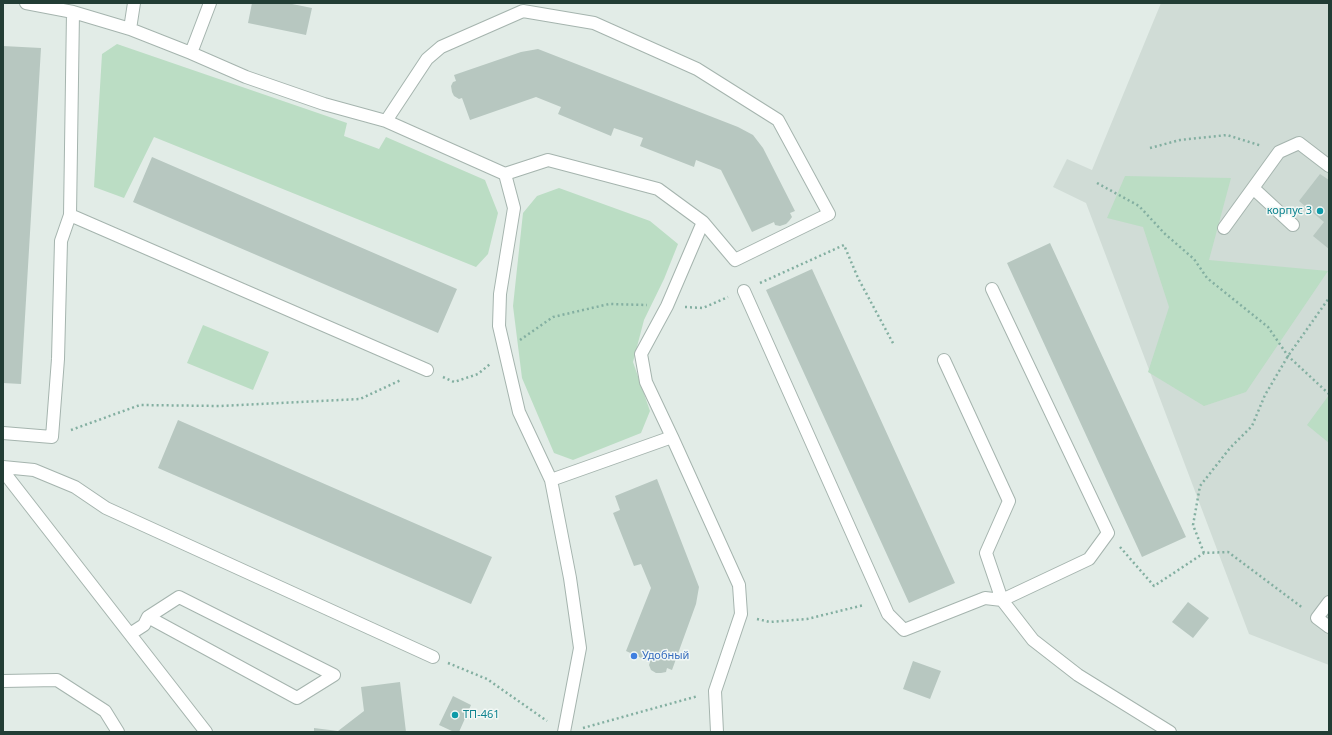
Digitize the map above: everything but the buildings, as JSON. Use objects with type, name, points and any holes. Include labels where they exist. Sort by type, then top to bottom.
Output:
[{"type":"street","points":[[26,3],[73,12],[130,29],[246,77],[324,104],[386,121],[505,174],[548,160],[658,189],[703,222],[735,260],[829,214],[778,120],[697,69],[594,23],[523,11],[441,47],[427,59],[386,121]]},
{"type":"street","points":[[130,29],[134,3]]},
{"type":"street","points":[[191,53],[210,3]]},
{"type":"street","points":[[3,432],[52,437],[58,359],[61,241],[70,215],[73,12]]},
{"type":"street","points":[[1224,228],[1279,152],[1299,143],[1329,166]]},
{"type":"street","points":[[505,174],[514,208],[500,294],[499,326],[519,412],[551,480],[570,578],[580,648],[564,732]]},
{"type":"street","points":[[1253,188],[1293,225]]},
{"type":"street","points":[[70,215],[427,370]]},
{"type":"street","points":[[703,222],[668,306],[641,354],[646,382],[739,585],[741,614],[716,691],[717,732]]},
{"type":"street","points":[[744,291],[888,614],[904,630],[985,598],[1002,600],[1088,559],[1108,533],[992,289]]},
{"type":"street","points":[[944,360],[1009,501],[986,553],[1002,600],[1033,640],[1078,675],[1170,732]]},
{"type":"street","points":[[551,480],[672,437]]},
{"type":"street","points":[[3,467],[34,470],[75,487],[106,508],[433,657]]},
{"type":"street","points":[[3,471],[130,634],[200,730]]},
{"type":"street","points":[[130,634],[144,625],[148,617],[179,597],[334,675],[297,698],[148,617]]},
{"type":"street","points":[[1329,602],[1317,618],[1329,627]]},
{"type":"street","points":[[3,681],[57,680],[106,711],[118,732]]},
{"type":"path","points":[[1150,148],[1180,140],[1227,135],[1279,152]]},
{"type":"path","points":[[1097,183],[1139,206],[1165,234],[1194,259],[1207,278],[1268,327],[1288,356],[1329,394]]},
{"type":"path","points":[[52,437],[140,405],[220,406],[360,399],[390,384],[427,370],[454,382],[478,374],[505,351],[553,317],[609,304],[703,308],[744,291],[844,245],[858,278],[894,345]]},
{"type":"path","points":[[1204,553],[1193,525],[1200,486],[1230,448],[1252,426],[1265,395],[1288,356],[1329,298]]},
{"type":"path","points":[[1108,533],[1154,586],[1204,553],[1228,552],[1317,618]]},
{"type":"path","points":[[741,614],[770,622],[800,619],[834,613],[882,600]]},
{"type":"path","points":[[433,657],[487,679],[549,723]]},
{"type":"path","points":[[578,730],[716,691]]},
{"type":"shaded area","points":[[1161,3],[1329,3],[1329,665],[1249,634],[1086,203],[1053,187],[1067,159],[1092,170]]},
{"type":"green space","points":[[117,44],[347,123],[344,136],[379,149],[386,137],[485,180],[498,213],[488,254],[476,267],[154,137],[124,198],[94,187],[102,54]]},
{"type":"green space","points":[[1125,176],[1231,178],[1209,260],[1328,271],[1246,392],[1204,406],[1148,372],[1169,307],[1143,227],[1107,218]]},
{"type":"green space","points":[[559,188],[650,221],[678,244],[664,279],[644,320],[633,362],[650,411],[641,433],[573,460],[554,453],[522,378],[513,306],[523,213],[537,196]]},
{"type":"green space","points":[[203,325],[269,352],[253,390],[187,363]]},
{"type":"green space","points":[[1329,395],[1329,443],[1307,425]]},
{"type":"place","name":"корпус 3","points":[[1320,211]]},
{"type":"place","name":"Удобный","points":[[634,656]]},
{"type":"place","name":"ТП-461","points":[[455,715]]}]
